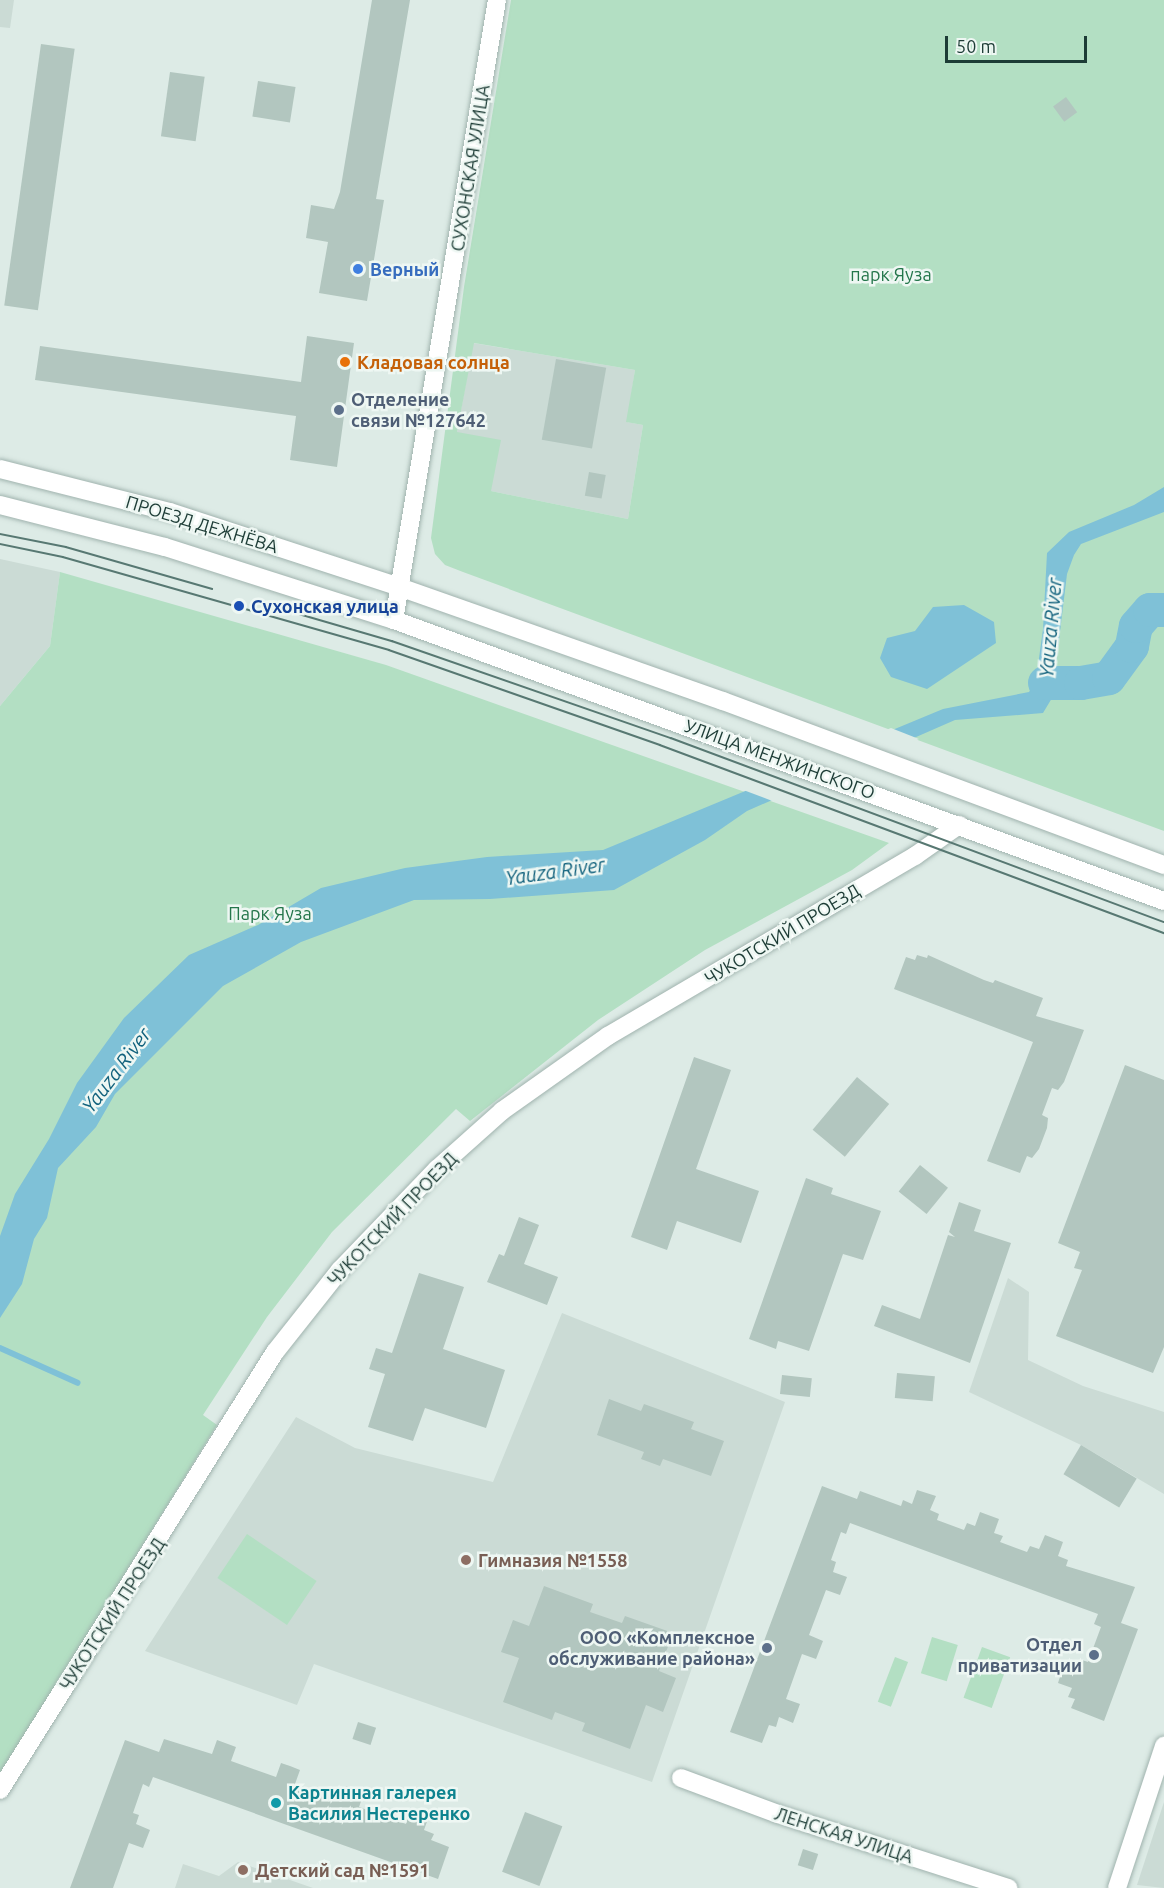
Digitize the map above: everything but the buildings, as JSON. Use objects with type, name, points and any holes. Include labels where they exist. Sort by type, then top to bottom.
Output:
[{"type":"street","name":"СУХОНСКАЯ УЛИЦА","points":[[394,620],[402,588],[497,0]]},
{"type":"street","name":"ПРОЕЗД ДЕЖНЁВА","points":[[0,469],[170,512],[402,588]]},
{"type":"street","name":"ПРОЕЗД ДЕЖНЁВА","points":[[0,505],[165,546],[394,620]]},
{"type":"street","name":"УЛИЦА МЕНЖИНСКОГО","points":[[402,588],[723,701],[1164,865]]},
{"type":"street","name":"УЛИЦА МЕНЖИНСКОГО","points":[[394,620],[689,725],[1164,901]]},
{"type":"street","name":"ЧУКОТСКИЙ ПРОЕЗД","points":[[0,1790],[275,1352],[340,1270],[437,1169],[502,1111],[608,1036],[915,855],[959,825]]},
{"type":"street","points":[[1117,1888],[1164,1746]]},
{"type":"street","name":"ЛЕНСКАЯ УЛИЦА","points":[[681,1778],[960,1868],[1008,1888]]},
{"type":"shaded area","points":[[0,0],[14,0],[10,28],[0,27]]},
{"type":"shaded area","points":[[473,343],[635,370],[627,422],[643,425],[628,519],[491,491],[457,432]]},
{"type":"shaded area","points":[[0,559],[60,572],[50,646],[0,706]]},
{"type":"shaded area","points":[[1008,1278],[1029,1292],[1028,1360],[1083,1386],[1164,1412],[1164,1494],[1081,1445],[969,1392]]},
{"type":"shaded area","name":"Гимназия №1558","points":[[562,1313],[785,1402],[652,1782],[314,1664],[297,1705],[145,1651],[296,1417],[355,1448],[493,1482]]},
{"type":"shaded area","points":[[1164,1802],[1164,1888],[1137,1885]]},
{"type":"shaded area","name":"Детский сад №1591","points":[[238,1862],[313,1888],[175,1888],[183,1864],[219,1876]]},
{"type":"green space","name":"парк Яуза","points":[[511,0],[1164,0],[1164,831],[445,565],[435,554],[431,538],[464,287]],"holes":[[[474,343],[635,370],[626,422],[643,425],[628,519],[491,491],[501,440],[457,432]]]},
{"type":"green space","name":"парк Яуза","points":[[60,572],[386,665],[889,843],[852,870],[705,950],[598,1020],[470,1121],[456,1109],[332,1232],[267,1317],[203,1415],[217,1425],[0,1775],[0,706],[50,646]]},
{"type":"green space","points":[[247,1534],[317,1581],[287,1625],[217,1578]]},
{"type":"green space","points":[[932,1637],[958,1645],[947,1681],[921,1673]]},
{"type":"green space","points":[[982,1647],[1010,1657],[992,1708],[964,1698]]},
{"type":"green space","points":[[895,1657],[908,1662],[891,1707],[878,1702]]},
{"type":"water","name":"Yauza River","points":[[1164,487],[1164,512],[1081,544],[1074,555],[1067,574],[1052,698],[1043,713],[955,720],[747,811],[705,840],[614,890],[490,899],[414,900],[301,942],[223,986],[115,1094],[96,1127],[58,1168],[47,1218],[34,1239],[22,1284],[0,1318],[0,1236],[15,1194],[49,1139],[77,1083],[124,1018],[189,955],[258,925],[321,888],[405,868],[487,857],[603,850],[943,709],[1029,692],[1036,680],[1043,629],[1047,553],[1069,532],[1134,505]]},
{"type":"water","points":[[964,605],[994,622],[996,643],[927,689],[891,677],[880,658],[887,638],[915,631],[933,607]]},
{"type":"pier","points":[[891,728],[919,739],[775,802],[738,788]]},
{"type":"waterway","name":"Yauza River","points":[[1045,683],[1081,683],[1109,678],[1132,646],[1136,626],[1150,610],[1164,610]]},
{"type":"waterway","points":[[0,1348],[78,1383]]},
{"type":"tram line","points":[[0,534],[66,547],[212,589]]},
{"type":"tram line","points":[[0,544],[63,557],[389,650],[660,745],[1164,933]]},
{"type":"tram line","points":[[275,607],[392,641],[671,738],[1164,922]]},
{"type":"place","name":"Верный","points":[[358,269]]},
{"type":"place","name":"Кладовая солнца","points":[[345,362]]},
{"type":"place","name":"Отделение связи №127642","points":[[339,410]]},
{"type":"place","name":"Сухонская улица","points":[[239,606]]},
{"type":"place","name":"Гимназия №1558","points":[[466,1560]]},
{"type":"place","name":"ООО «Комплексное обслуживание района»","points":[[767,1648]]},
{"type":"place","name":"Отдел приватизации","points":[[1094,1655]]},
{"type":"place","name":"Картинная галерея Василия Нестеренко","points":[[276,1803]]},
{"type":"place","name":"Детский сад №1591","points":[[243,1870]]},
{"type":"park label","name":"Парк Яуза","points":[[270,913]]}]
